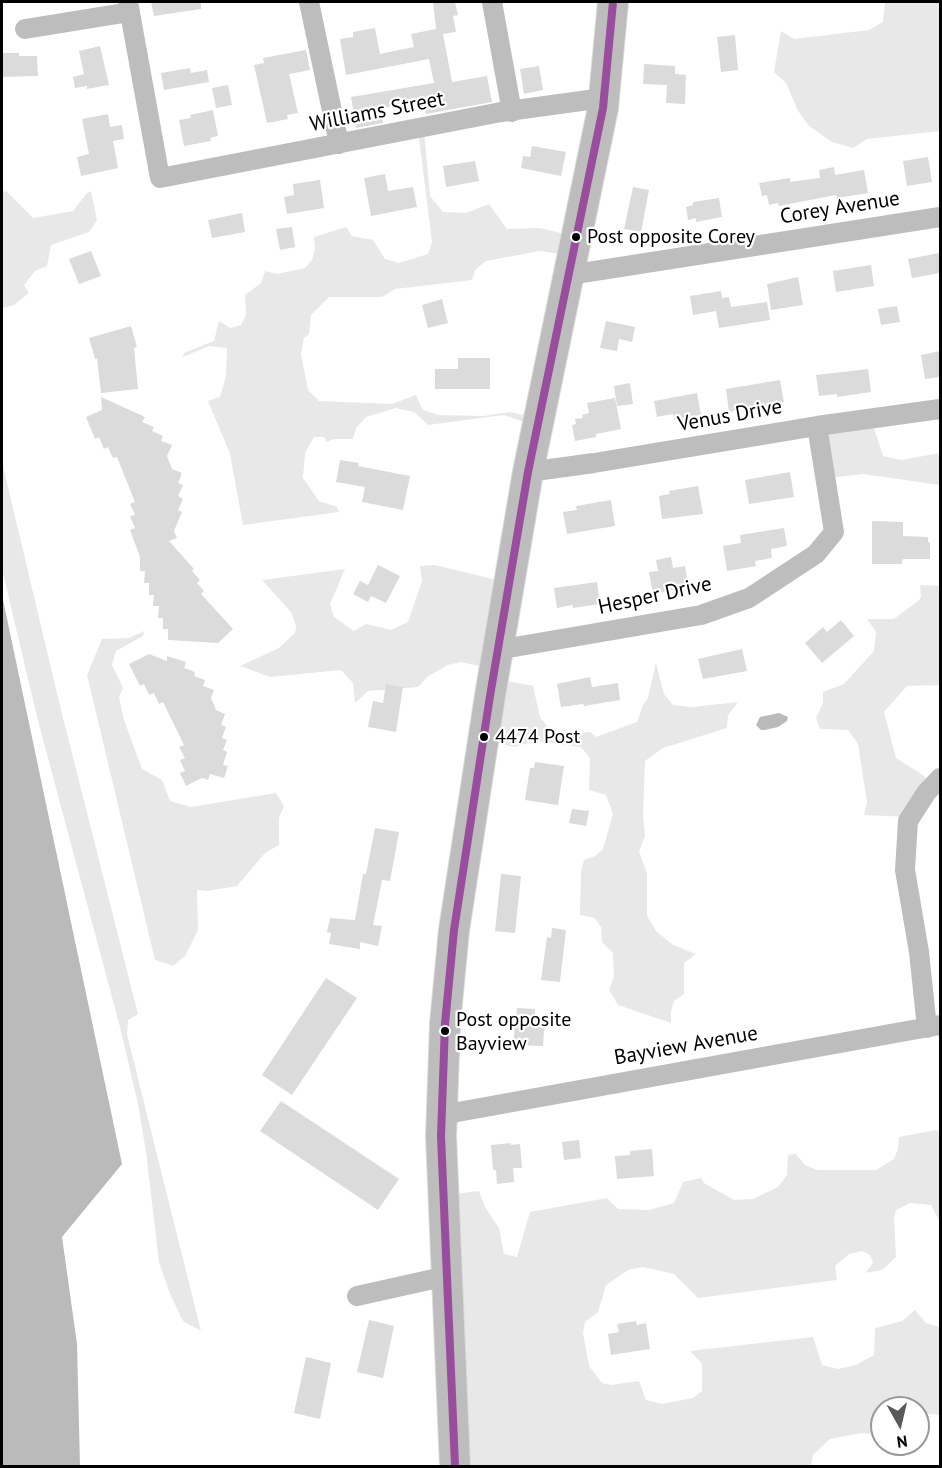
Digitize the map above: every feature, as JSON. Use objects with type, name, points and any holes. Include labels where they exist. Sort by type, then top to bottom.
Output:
[{"type":"main road","points":[[455,1467],[441,1115],[445,1024],[454,930],[497,650],[528,472],[603,108],[613,2]]},
{"type":"street","points":[[309,2],[339,144]]},
{"type":"street","points":[[492,2],[512,112]]},
{"type":"street","points":[[25,29],[129,7]]},
{"type":"street","name":"Williams Street","points":[[129,7],[160,178],[512,112],[603,98]]},
{"type":"street","name":"Corey Avenue","points":[[569,275],[940,217]]},
{"type":"street","name":"Venus Drive","points":[[528,472],[594,464],[817,426],[940,409]]},
{"type":"street","name":"Hesper Drive","points":[[497,650],[701,615],[749,598],[816,554],[834,532],[817,426]]},
{"type":"street","points":[[934,1027],[904,870],[909,821],[926,793],[940,778]]},
{"type":"street","name":"Bayview Avenue","points":[[441,1115],[934,1027]]},
{"type":"street","points":[[357,1296],[447,1276]]},
{"type":"shaded area","points":[[885,2],[940,2],[940,131],[867,139],[853,148],[832,142],[809,126],[798,111],[786,83],[774,72],[781,31],[794,39],[869,30],[883,22]]},
{"type":"shaded area","points":[[418,130],[424,131],[430,196],[443,212],[466,213],[489,204],[507,229],[540,228],[577,237],[573,256],[540,251],[486,261],[475,270],[472,280],[395,289],[382,297],[329,297],[311,315],[309,334],[304,338],[301,354],[308,390],[319,401],[392,404],[416,395],[423,410],[439,415],[483,416],[509,412],[538,418],[533,425],[504,415],[428,425],[414,412],[396,408],[366,417],[356,428],[353,439],[334,439],[327,442],[324,437],[314,437],[305,453],[303,478],[319,501],[337,507],[339,512],[243,525],[230,454],[208,401],[220,397],[226,376],[227,348],[209,346],[183,357],[184,353],[214,341],[219,321],[230,328],[241,325],[246,314],[245,295],[261,283],[265,271],[277,274],[305,268],[312,260],[315,249],[314,237],[346,227],[352,236],[373,240],[385,259],[399,263],[428,254],[432,242]]},
{"type":"shaded area","points":[[6,191],[33,218],[73,211],[91,191],[97,220],[89,232],[51,245],[47,266],[35,271],[24,285],[29,293],[14,305],[2,308],[2,192]]},
{"type":"shaded area","points":[[871,419],[883,456],[901,460],[940,453],[940,485],[863,474],[828,478],[820,426]]},
{"type":"shaded area","points":[[2,462],[61,710],[138,1014],[128,1020],[127,1034],[201,1331],[183,1321],[170,1294],[159,1262],[138,1104],[120,1027],[37,717],[2,569]]},
{"type":"shaded area","points":[[435,565],[505,582],[493,669],[461,662],[448,665],[427,677],[418,687],[368,691],[355,703],[353,683],[341,670],[270,677],[240,666],[279,648],[295,633],[296,626],[291,612],[262,580],[345,569],[330,604],[334,617],[354,631],[366,624],[391,630],[408,622],[422,581],[420,566]]},
{"type":"shaded area","points":[[920,585],[940,586],[940,685],[907,686],[884,712],[896,758],[923,775],[934,789],[911,817],[864,815],[867,802],[858,744],[848,730],[820,729],[816,718],[823,703],[823,692],[844,684],[874,651],[876,632],[867,619],[894,619],[919,600]]},
{"type":"shaded area","points":[[2,595],[122,1164],[62,1237],[77,1344],[80,1466],[2,1466]]},
{"type":"shaded area","points":[[144,631],[143,636],[116,651],[112,665],[123,688],[119,697],[124,720],[142,769],[162,780],[170,801],[191,807],[276,793],[284,806],[279,818],[279,845],[265,853],[237,886],[207,891],[197,890],[198,930],[185,956],[173,966],[155,960],[87,675],[102,639],[129,638]]},
{"type":"shaded area","points":[[656,663],[664,694],[673,705],[692,707],[738,702],[728,715],[727,728],[663,748],[645,761],[643,815],[645,836],[639,851],[647,873],[647,916],[656,931],[673,945],[696,954],[684,963],[684,994],[674,1001],[671,1023],[618,1005],[609,990],[614,976],[613,953],[602,942],[601,927],[595,918],[580,915],[581,871],[584,860],[595,856],[603,849],[613,814],[606,795],[589,790],[590,758],[581,747],[536,741],[515,747],[485,741],[497,679],[533,686],[540,717],[552,733],[559,735],[590,732],[596,737],[637,722],[648,698]]},
{"type":"shaded area","points":[[779,713],[788,717],[787,721],[778,727],[761,730],[756,725],[760,717]]},
{"type":"shaded area","points":[[936,1130],[940,1132],[940,1222],[931,1205],[910,1203],[896,1210],[894,1218],[896,1257],[882,1270],[865,1273],[873,1263],[870,1255],[862,1251],[849,1254],[835,1266],[837,1280],[698,1298],[674,1274],[643,1267],[628,1270],[606,1285],[598,1312],[585,1322],[583,1333],[589,1366],[602,1383],[611,1385],[639,1381],[646,1400],[662,1404],[693,1398],[702,1391],[702,1364],[690,1351],[813,1337],[822,1365],[838,1369],[856,1365],[874,1355],[875,1328],[902,1321],[915,1310],[926,1323],[940,1327],[940,1415],[930,1414],[930,1396],[870,1396],[870,1434],[862,1433],[830,1439],[813,1455],[811,1466],[455,1466],[446,1195],[479,1191],[485,1207],[499,1228],[504,1254],[517,1257],[530,1212],[607,1198],[618,1209],[649,1210],[674,1203],[683,1182],[701,1178],[704,1183],[734,1200],[753,1199],[778,1187],[787,1175],[788,1155],[796,1154],[805,1165],[817,1170],[876,1170],[894,1159],[899,1137]]},
{"type":"building","points":[[151,2],[201,2],[201,9],[154,16]]},
{"type":"building","points":[[433,2],[455,2],[458,15],[453,16],[456,32],[443,34],[452,82],[487,76],[492,102],[426,114],[423,101],[381,108],[383,123],[356,128],[351,97],[434,83],[429,59],[346,75],[340,39],[353,37],[353,32],[375,28],[380,54],[414,47],[411,34],[436,29]]},
{"type":"building","points":[[735,35],[738,70],[721,72],[717,37]]},
{"type":"building","points":[[100,46],[109,85],[87,89],[87,86],[75,88],[73,77],[84,74],[79,51]]},
{"type":"building","points":[[306,50],[310,70],[289,74],[298,113],[287,115],[288,119],[267,123],[254,65],[264,63],[263,58]]},
{"type":"building","points":[[2,53],[37,56],[38,76],[2,77]]},
{"type":"building","points":[[644,64],[675,66],[675,74],[686,75],[685,104],[666,103],[667,85],[643,84]]},
{"type":"building","points":[[539,66],[543,90],[524,94],[520,69]]},
{"type":"building","points":[[190,68],[191,73],[207,70],[209,82],[164,90],[161,73]]},
{"type":"building","points":[[228,85],[232,105],[216,108],[212,88]]},
{"type":"building","points":[[213,110],[218,136],[210,138],[211,141],[184,146],[179,120]]},
{"type":"building","points":[[108,114],[110,127],[122,125],[124,139],[113,141],[118,168],[81,176],[77,157],[89,154],[82,119]]},
{"type":"building","points":[[532,146],[566,152],[561,176],[521,168],[523,156],[530,157]]},
{"type":"building","points":[[928,157],[932,182],[907,186],[903,161]]},
{"type":"building","points":[[475,161],[479,181],[446,187],[443,166]]},
{"type":"building","points":[[834,167],[835,175],[864,170],[868,193],[837,198],[836,195],[779,206],[778,203],[769,205],[767,195],[762,196],[759,183],[790,178],[790,182],[820,178],[819,170]]},
{"type":"building","points":[[385,174],[388,191],[413,187],[417,207],[371,216],[364,178]]},
{"type":"building","points":[[320,180],[324,208],[287,214],[284,197],[294,195],[293,184]]},
{"type":"building","points":[[633,187],[649,190],[641,232],[624,229]]},
{"type":"building","points":[[719,198],[722,217],[696,222],[696,218],[688,220],[686,207],[693,205],[693,202]]},
{"type":"building","points":[[242,213],[245,232],[212,238],[208,220]]},
{"type":"building","points":[[292,227],[295,247],[280,250],[276,229]]},
{"type":"building","points":[[91,251],[101,276],[79,284],[69,259]]},
{"type":"building","points":[[939,253],[940,273],[912,278],[908,259]]},
{"type":"building","points":[[871,265],[874,286],[836,292],[833,271]]},
{"type":"building","points":[[798,277],[803,305],[771,310],[767,284]]},
{"type":"building","points":[[721,291],[722,298],[729,297],[731,307],[767,302],[770,320],[719,328],[716,311],[693,315],[690,296]]},
{"type":"building","points":[[442,299],[448,323],[428,328],[422,305]]},
{"type":"building","points":[[897,306],[900,322],[881,325],[878,309]]},
{"type":"building","points":[[606,321],[635,327],[632,342],[619,339],[617,351],[600,348]]},
{"type":"building","points":[[131,326],[137,347],[134,348],[138,389],[101,393],[97,358],[95,359],[89,338]]},
{"type":"building","points":[[940,351],[940,377],[925,379],[921,355]]},
{"type":"building","points":[[458,358],[490,358],[490,389],[435,389],[435,369],[458,369]]},
{"type":"building","points":[[868,369],[871,392],[837,397],[837,394],[819,396],[816,375]]},
{"type":"building","points":[[780,380],[784,402],[729,412],[726,389]]},
{"type":"building","points":[[630,383],[633,404],[617,406],[614,386]]},
{"type":"building","points":[[697,393],[701,415],[674,420],[673,414],[657,417],[654,401]]},
{"type":"building","points":[[101,397],[145,417],[142,422],[154,427],[152,431],[163,436],[161,441],[172,445],[167,456],[172,469],[182,473],[178,483],[183,485],[178,496],[183,499],[178,510],[182,512],[174,531],[177,538],[169,541],[194,569],[192,571],[200,580],[197,583],[204,591],[201,594],[233,629],[218,643],[168,640],[168,629],[163,629],[163,618],[158,618],[159,606],[153,606],[154,595],[149,595],[149,583],[144,583],[145,571],[140,571],[140,557],[130,530],[135,528],[130,516],[135,515],[130,504],[135,502],[117,457],[113,458],[108,447],[104,449],[99,437],[95,439],[86,417],[102,410]]},
{"type":"building","points":[[615,398],[621,429],[575,441],[572,425],[576,424],[575,419],[583,418],[582,415],[589,413],[587,403]]},
{"type":"building","points":[[340,460],[359,463],[358,466],[410,476],[403,510],[362,502],[365,487],[336,482]]},
{"type":"building","points":[[790,472],[794,497],[749,504],[745,480]]},
{"type":"building","points":[[698,486],[703,514],[662,519],[659,496],[670,494],[669,491]]},
{"type":"building","points":[[611,500],[615,526],[567,534],[563,512],[577,510],[576,506]]},
{"type":"building","points":[[872,521],[903,522],[903,536],[928,537],[930,559],[903,559],[902,564],[872,564]]},
{"type":"building","points":[[784,528],[787,546],[771,549],[772,558],[755,561],[756,566],[727,571],[723,546],[741,543],[740,535]]},
{"type":"building","points":[[671,557],[673,568],[685,566],[688,585],[653,594],[649,572],[658,571],[656,560]]},
{"type":"building","points":[[378,565],[400,576],[386,603],[371,596],[368,602],[353,594],[360,581],[368,585]]},
{"type":"building","points":[[597,582],[600,604],[557,608],[554,588]]},
{"type":"building","points":[[841,620],[854,636],[822,663],[805,643],[823,627],[827,632]]},
{"type":"building","points":[[742,649],[747,671],[703,679],[698,659]]},
{"type":"building","points":[[149,654],[167,661],[167,656],[186,662],[184,668],[195,672],[194,676],[205,680],[203,686],[214,690],[211,698],[216,710],[225,714],[221,725],[226,727],[222,738],[227,740],[223,750],[227,752],[223,765],[228,766],[224,778],[210,774],[208,780],[202,778],[186,786],[180,773],[185,771],[180,760],[185,758],[179,747],[184,745],[163,702],[159,704],[154,693],[149,695],[144,684],[140,686],[129,664]]},
{"type":"building","points":[[590,677],[592,687],[618,683],[620,700],[561,707],[557,684]]},
{"type":"building","points":[[386,684],[403,687],[396,732],[368,727],[373,701],[383,703]]},
{"type":"building","points":[[535,762],[564,766],[558,805],[525,800],[530,768],[534,768]]},
{"type":"building","points":[[572,809],[589,811],[586,826],[569,823]]},
{"type":"building","points":[[375,828],[399,832],[390,881],[382,880],[373,925],[382,926],[378,946],[360,942],[360,949],[329,944],[331,933],[327,932],[330,918],[355,920],[363,874],[366,874]]},
{"type":"building","points":[[501,874],[521,876],[515,933],[495,931]]},
{"type":"building","points":[[552,928],[566,930],[560,982],[541,980],[547,937],[551,938]]},
{"type":"building","points":[[326,978],[357,998],[292,1095],[262,1075]]},
{"type":"building","points":[[517,1008],[535,1009],[535,1015],[545,1016],[543,1046],[513,1045]]},
{"type":"building","points":[[281,1101],[399,1179],[378,1210],[260,1131]]},
{"type":"building","points":[[579,1140],[581,1158],[564,1160],[562,1142]]},
{"type":"building","points":[[511,1143],[511,1145],[520,1144],[522,1168],[513,1168],[514,1182],[497,1184],[496,1170],[493,1170],[491,1145]]},
{"type":"building","points":[[652,1149],[654,1176],[617,1179],[615,1156],[630,1155],[630,1151]]},
{"type":"building","points":[[369,1320],[394,1326],[383,1378],[357,1372]]},
{"type":"building","points":[[636,1321],[637,1325],[646,1323],[650,1349],[611,1355],[608,1334],[619,1332],[617,1324]]},
{"type":"building","points":[[306,1357],[331,1363],[320,1419],[294,1413]]},
{"type":"transit line","points":[[455,1466],[441,1136],[445,1024],[454,930],[528,472],[603,108],[613,2]]},
{"type":"place","name":"Post opposite Corey","points":[[576,237]]},
{"type":"place","name":"4474 Post","points":[[484,737]]},
{"type":"place","name":"Post opposite Bayview","points":[[445,1031]]}]
